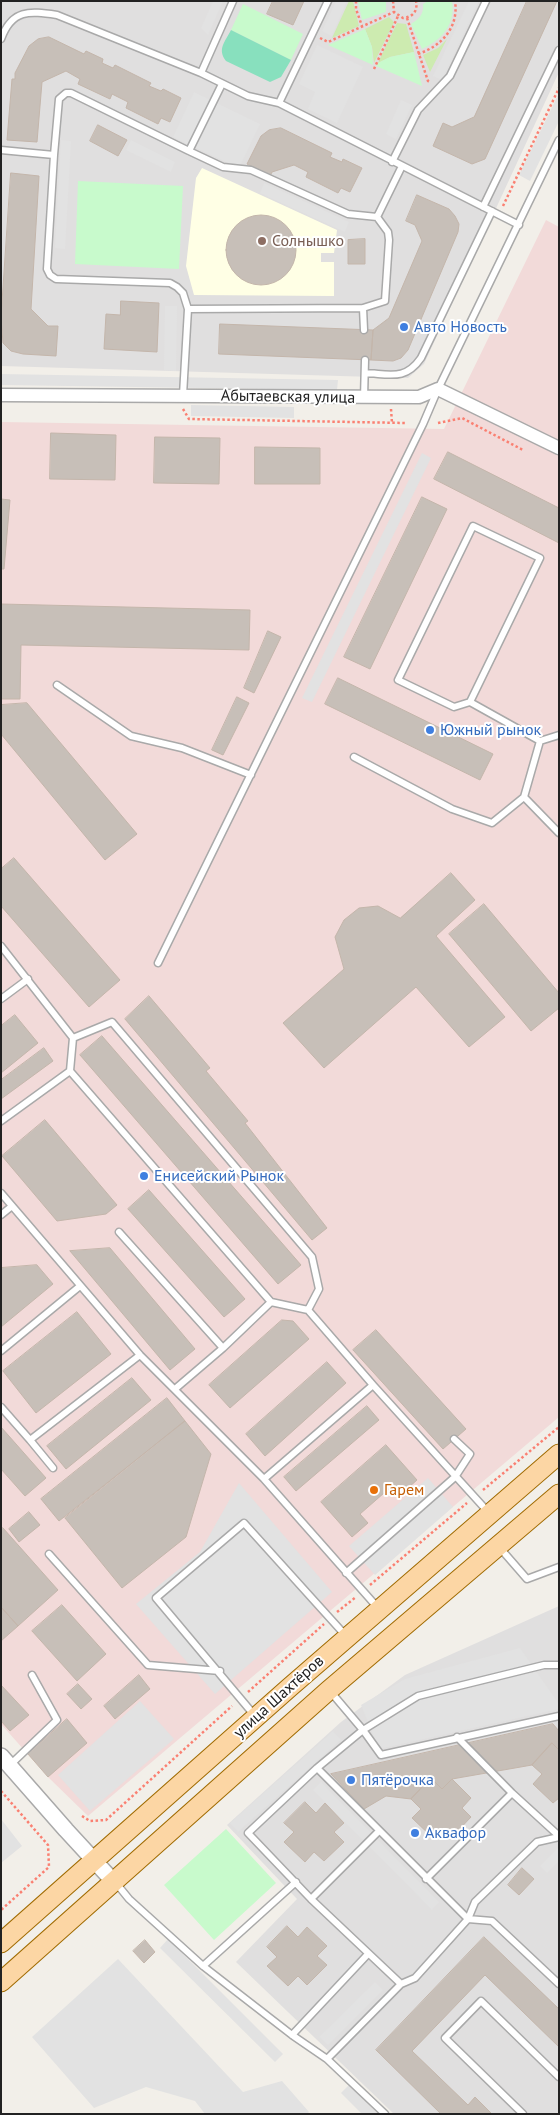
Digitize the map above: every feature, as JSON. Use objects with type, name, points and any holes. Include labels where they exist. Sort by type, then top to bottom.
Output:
[{"type":"main road","name":"улица Шахтёров","points":[[1,1943],[347,1637],[559,1454]]},
{"type":"main road","name":"улица Шахтёров","points":[[1,1982],[329,1690],[559,1494]]},
{"type":"street","name":"Абытаевская улица","points":[[1,395],[182,401],[419,397],[438,389]]},
{"type":"street","points":[[438,389],[559,448]]},
{"type":"street","points":[[5,1761],[113,1881]]},
{"type":"lane","points":[[201,73],[233,1]]},
{"type":"lane","points":[[278,102],[328,1]]},
{"type":"lane","points":[[392,162],[418,110],[450,76],[486,1]]},
{"type":"lane","points":[[1,39],[5,28],[18,15],[32,11],[57,15],[201,73],[248,96],[278,102],[392,162],[519,224]]},
{"type":"lane","points":[[483,207],[559,50]]},
{"type":"lane","points":[[189,151],[222,84]]},
{"type":"lane","points":[[182,401],[188,309],[183,293],[177,287],[170,283],[56,279],[50,275],[48,268],[54,155],[60,99],[66,93],[71,93],[223,167],[251,170],[348,214],[377,217]]},
{"type":"lane","points":[[158,963],[424,424],[438,389],[559,140]]},
{"type":"lane","points":[[1,150],[54,155]]},
{"type":"lane","points":[[377,217],[402,166]]},
{"type":"lane","points":[[365,373],[405,374],[413,370],[421,358],[492,211]]},
{"type":"lane","points":[[188,309],[363,308],[385,302],[389,235],[377,217]]},
{"type":"lane","points":[[363,308],[364,330]]},
{"type":"lane","points":[[364,398],[365,360]]},
{"type":"lane","points":[[470,702],[540,558],[473,526],[398,680],[454,707],[470,702],[540,741],[559,735]]},
{"type":"lane","points":[[57,685],[131,736],[182,748],[251,775]]},
{"type":"lane","points":[[354,757],[452,809],[492,823],[524,797],[540,741]]},
{"type":"lane","points":[[524,797],[559,832]]},
{"type":"lane","points":[[1,946],[73,1038],[70,1071],[272,1302],[308,1310],[490,1514]]},
{"type":"lane","points":[[1,999],[28,979]]},
{"type":"lane","points":[[73,1038],[112,1022],[312,1257],[319,1289],[308,1310]]},
{"type":"lane","points":[[1,1121],[70,1071]]},
{"type":"lane","points":[[1,1193],[140,1355],[264,1479],[379,1609]]},
{"type":"lane","points":[[1,1215],[12,1206]]},
{"type":"lane","points":[[119,1232],[224,1348]]},
{"type":"lane","points":[[1,1351],[80,1286]]},
{"type":"lane","points":[[175,1389],[224,1348],[272,1302]]},
{"type":"lane","points":[[30,1440],[140,1355]]},
{"type":"lane","points":[[264,1479],[373,1385]]},
{"type":"lane","points":[[1,1407],[52,1468]]},
{"type":"lane","points":[[346,1573],[455,1477],[470,1454],[454,1439]]},
{"type":"lane","points":[[256,1717],[220,1671],[156,1598],[244,1522],[347,1637]]},
{"type":"lane","points":[[497,1546],[527,1579],[559,1567]]},
{"type":"lane","points":[[49,1554],[148,1665],[220,1671]]},
{"type":"lane","points":[[401,1984],[311,1899],[248,1833],[316,1768],[362,1730],[418,1696],[544,1665],[559,1664]]},
{"type":"lane","points":[[5,1761],[57,1720],[32,1675]]},
{"type":"lane","points":[[329,1690],[381,1756],[457,1737],[559,1716]]},
{"type":"lane","points":[[457,1737],[512,1794],[559,1836]]},
{"type":"lane","points":[[316,1768],[378,1832],[468,1919],[492,1921],[559,1984]]},
{"type":"lane","points":[[426,1879],[512,1794]]},
{"type":"lane","points":[[311,1899],[378,1832]]},
{"type":"lane","points":[[328,2059],[401,1984],[415,1978],[468,1919],[475,1902],[537,1842],[559,1836]]},
{"type":"lane","points":[[113,1881],[203,1966],[292,2035],[328,2059],[385,2114]]},
{"type":"lane","points":[[203,1966],[296,1882]]},
{"type":"lane","points":[[292,2035],[368,1954]]},
{"type":"lane","points":[[522,2114],[445,2038],[481,2001],[559,2077]]},
{"type":"path","points":[[356,1],[356,10],[362,26]]},
{"type":"path","points":[[393,1],[394,12],[398,16],[407,18],[416,11],[416,1]]},
{"type":"path","points":[[418,54],[436,46],[448,34],[456,16],[455,1]]},
{"type":"path","points":[[312,35],[328,42],[394,12]]},
{"type":"path","points":[[374,69],[398,16]]},
{"type":"path","points":[[407,18],[428,81],[440,87]]},
{"type":"path","points":[[182,401],[189,419],[406,423]]},
{"type":"path","points":[[391,409],[392,422]]},
{"type":"path","points":[[438,423],[462,418],[523,450]]},
{"type":"path","points":[[82,1816],[90,1821],[106,1820],[331,1618],[559,1427]]},
{"type":"path","points":[[1,1792],[48,1845],[49,1867],[1,1910]]},
{"type":"shaded area","points":[[1,1],[559,1],[559,72],[424,364],[408,378],[1,366]]},
{"type":"shaded area","points":[[213,1],[223,1],[208,35],[201,28]]},
{"type":"shaded area","points":[[336,1],[347,1],[332,36],[322,31]]},
{"type":"shaded area","points":[[469,1],[479,1],[442,80],[433,76]]},
{"type":"shaded area","points":[[317,45],[363,67],[337,123],[308,109],[315,92],[299,84]]},
{"type":"shaded area","points":[[194,92],[260,124],[239,168],[173,137]]},
{"type":"shaded area","points":[[559,93],[559,121],[530,181],[519,175]]},
{"type":"shaded area","points":[[401,100],[412,105],[396,139],[386,134]]},
{"type":"shaded area","points":[[61,140],[71,141],[65,249],[55,248]]},
{"type":"shaded area","points":[[131,140],[175,162],[171,172],[126,150]]},
{"type":"shaded area","name":"Солнышко","points":[[202,168],[337,230],[334,253],[321,253],[321,262],[334,262],[334,296],[194,295],[186,266],[196,178]]},
{"type":"shaded area","points":[[264,183],[349,222],[345,232],[260,193]]},
{"type":"shaded area","points":[[546,220],[559,227],[559,1417],[88,1816],[48,1777],[1,1724],[1,422],[444,429]]},
{"type":"shaded area","points":[[165,306],[177,306],[176,371],[164,370]]},
{"type":"shaded area","points":[[1,374],[338,380],[337,390],[1,385]]},
{"type":"shaded area","points":[[191,405],[294,407],[294,418],[191,416]]},
{"type":"shaded area","points":[[422,453],[431,458],[312,702],[302,698]]},
{"type":"shaded area","points":[[428,1478],[453,1507],[375,1575],[349,1546]]},
{"type":"shaded area","points":[[239,1483],[332,1592],[215,1694],[136,1604],[200,1552]]},
{"type":"shaded area","points":[[559,1606],[559,2114],[394,2114],[236,1962],[297,1899],[227,1825],[341,1722],[405,1675]]},
{"type":"shaded area","points":[[520,1648],[559,1704],[559,1709],[379,1749],[361,1705],[405,1679]]},
{"type":"shaded area","points":[[140,1701],[174,1739],[90,1811],[58,1775]]},
{"type":"shaded area","points":[[333,1731],[341,1740],[238,1832],[230,1823]]},
{"type":"shaded area","points":[[321,1782],[439,1902],[432,1910],[313,1790]]},
{"type":"shaded area","points":[[1,1819],[22,1846],[1,1863]]},
{"type":"shaded area","points":[[559,1847],[559,1861],[547,1873],[540,1866]]},
{"type":"shaded area","points":[[168,1939],[283,2054],[275,2062],[160,1948]]},
{"type":"shaded area","points":[[118,1959],[243,2092],[282,2081],[309,2112],[307,2114],[205,2114],[195,2101],[146,2087],[94,2108],[32,2037]]},
{"type":"shaded area","points":[[375,1982],[383,1990],[328,2045],[319,2037]]},
{"type":"shaded area","points":[[349,2085],[378,2114],[362,2114],[341,2093]]},
{"type":"green space","points":[[349,1],[353,1],[359,26],[332,38]]},
{"type":"green space","points":[[358,1],[386,1],[386,12],[362,20]]},
{"type":"green space","points":[[428,1],[452,1],[452,17],[450,24],[441,36],[422,49],[411,24],[420,16],[423,11],[423,4]]},
{"type":"green space","points":[[243,4],[303,34],[291,60],[231,30]]},
{"type":"green space","points":[[389,17],[394,22],[374,63],[372,47],[365,29]]},
{"type":"green space","points":[[397,23],[406,24],[414,52],[390,57],[378,63]]},
{"type":"green space","points":[[365,29],[372,47],[373,65],[328,45]]},
{"type":"green space","points":[[231,30],[291,60],[281,77],[270,82],[226,61],[223,57],[222,49]]},
{"type":"green space","points":[[447,39],[430,72],[423,55],[438,48]]},
{"type":"green space","points":[[414,52],[422,86],[376,66],[390,57]]},
{"type":"green space","points":[[78,181],[183,186],[179,269],[75,264]]},
{"type":"green space","points":[[226,1829],[276,1883],[214,1940],[164,1885]]},
{"type":"building","points":[[273,1],[304,1],[293,25],[267,14]]},
{"type":"building","points":[[527,1],[557,1],[485,159],[472,164],[433,146],[443,123],[452,127],[474,117]]},
{"type":"building","points":[[49,37],[84,54],[86,51],[103,59],[102,63],[113,68],[115,65],[151,83],[149,86],[161,91],[163,89],[181,98],[170,122],[161,118],[158,124],[126,108],[128,102],[112,94],[110,99],[78,84],[80,79],[66,71],[42,82],[37,142],[7,140],[12,79],[15,79],[15,73],[29,46],[38,39]]},
{"type":"building","points":[[98,125],[127,140],[118,156],[90,141]]},
{"type":"building","points":[[281,128],[332,153],[330,157],[342,162],[343,159],[362,168],[350,192],[341,188],[338,193],[306,177],[308,172],[294,165],[272,172],[270,176],[247,164],[261,136],[269,130]]},
{"type":"building","points":[[11,173],[39,176],[31,309],[48,326],[58,326],[56,356],[23,354],[11,351],[3,343],[1,318]]},
{"type":"building","points":[[417,195],[449,209],[459,224],[458,232],[408,350],[401,358],[393,361],[371,360],[373,330],[389,318],[422,241],[415,225],[406,221]]},
{"type":"building","points":[[261,215],[280,221],[290,231],[296,250],[290,269],[280,279],[261,285],[242,279],[232,269],[226,250],[232,231],[242,221]]},
{"type":"building","points":[[365,239],[365,264],[348,264],[348,240]]},
{"type":"building","points":[[121,301],[159,303],[157,352],[104,349],[106,314],[120,315]]},
{"type":"building","points":[[220,324],[373,330],[371,360],[219,354]]},
{"type":"building","points":[[51,433],[116,435],[115,480],[50,479]]},
{"type":"building","points":[[155,437],[220,438],[219,484],[154,483]]},
{"type":"building","points":[[255,447],[320,448],[320,484],[255,484]]},
{"type":"building","points":[[448,452],[559,508],[559,543],[434,479]]},
{"type":"building","points":[[422,497],[447,509],[370,669],[344,657]]},
{"type":"building","points":[[1,499],[10,500],[4,569],[1,569]]},
{"type":"building","points":[[1,604],[250,610],[249,650],[21,645],[20,699],[1,699]]},
{"type":"building","points":[[268,631],[281,637],[254,693],[244,688]]},
{"type":"building","points":[[338,678],[493,754],[480,780],[325,704]]},
{"type":"building","points":[[237,697],[249,703],[223,755],[212,750]]},
{"type":"building","points":[[27,703],[137,834],[105,860],[1,734],[1,705]]},
{"type":"building","points":[[14,858],[120,980],[89,1007],[1,906],[1,869]]},
{"type":"building","points":[[451,873],[475,900],[436,936],[505,1017],[469,1047],[416,987],[324,1068],[283,1023],[344,969],[335,937],[344,920],[359,908],[378,906],[400,918]]},
{"type":"building","points":[[484,904],[559,993],[559,1008],[531,1031],[449,934]]},
{"type":"building","points":[[149,996],[210,1068],[206,1071],[248,1121],[245,1123],[327,1228],[312,1240],[125,1019]]},
{"type":"building","points":[[15,1015],[38,1043],[1,1073],[1,1026]]},
{"type":"building","points":[[102,1036],[301,1265],[278,1284],[80,1055]]},
{"type":"building","points":[[44,1048],[53,1061],[1,1099],[1,1080]]},
{"type":"building","points":[[45,1120],[117,1205],[106,1214],[57,1221],[2,1156]]},
{"type":"building","points":[[149,1190],[245,1299],[224,1317],[128,1209]]},
{"type":"building","points":[[110,1248],[195,1349],[170,1370],[70,1251]]},
{"type":"building","points":[[37,1265],[53,1284],[1,1327],[1,1268]]},
{"type":"building","points":[[77,1312],[111,1354],[36,1413],[3,1371]]},
{"type":"building","points":[[282,1320],[293,1321],[309,1339],[230,1408],[209,1385]]},
{"type":"building","points":[[376,1330],[466,1429],[443,1449],[353,1350]]},
{"type":"building","points":[[327,1362],[346,1383],[265,1456],[246,1434]]},
{"type":"building","points":[[132,1378],[151,1400],[66,1469],[47,1446]]},
{"type":"building","points":[[167,1398],[185,1421],[59,1521],[41,1499]]},
{"type":"building","points":[[367,1406],[379,1420],[296,1491],[284,1477]]},
{"type":"building","points":[[185,1421],[211,1454],[186,1537],[122,1588],[65,1518]]},
{"type":"building","points":[[1,1427],[46,1478],[25,1496],[1,1469]]},
{"type":"building","points":[[386,1445],[417,1480],[400,1495],[392,1486],[360,1514],[368,1523],[352,1537],[321,1502]]},
{"type":"building","points":[[29,1512],[40,1525],[19,1542],[9,1529]]},
{"type":"building","points":[[3,1528],[58,1590],[18,1626],[1,1607],[1,1529]]},
{"type":"building","points":[[62,1605],[106,1654],[77,1681],[32,1631]]},
{"type":"building","points":[[1,1607],[18,1626],[1,1641]]},
{"type":"building","points":[[139,1675],[150,1689],[115,1719],[104,1706]]},
{"type":"building","points":[[78,1684],[92,1699],[81,1709],[67,1694]]},
{"type":"building","points":[[1,1685],[29,1715],[10,1731],[1,1721]]},
{"type":"building","points":[[67,1719],[87,1743],[48,1777],[28,1754]]},
{"type":"building","points":[[553,1724],[559,1731],[559,1750],[552,1743],[532,1765],[452,1779],[442,1789],[431,1778],[411,1799],[386,1796],[364,1809],[331,1774]]},
{"type":"building","points":[[552,1743],[559,1750],[559,1798],[553,1803],[533,1784],[542,1774],[532,1765]]},
{"type":"building","points":[[431,1778],[442,1789],[452,1779],[471,1798],[462,1808],[471,1817],[452,1837],[442,1828],[433,1838],[412,1818],[421,1809],[411,1799]]},
{"type":"building","points":[[305,1802],[316,1813],[325,1803],[344,1823],[334,1832],[344,1842],[324,1861],[314,1852],[305,1862],[284,1842],[294,1832],[284,1823]]},
{"type":"building","points":[[522,1868],[534,1879],[519,1895],[508,1885]]},
{"type":"building","points":[[287,1926],[298,1937],[307,1927],[327,1946],[317,1956],[327,1965],[307,1985],[298,1976],[288,1986],[267,1966],[277,1957],[267,1947]]},
{"type":"building","points":[[484,1937],[559,2009],[559,2047],[485,1975],[412,2051],[468,2105],[475,2097],[492,2114],[441,2114],[376,2050]]},
{"type":"building","points":[[145,1940],[155,1952],[144,1963],[133,1951]]},
{"type":"place","name":"Солнышко","points":[[262,241]]},
{"type":"place","name":"Авто Новость","points":[[404,327]]},
{"type":"place","name":"Южный рынок","points":[[430,730]]},
{"type":"place","name":"Енисейский Рынок","points":[[144,1176]]},
{"type":"place","name":"Гарем","points":[[374,1490]]},
{"type":"place","name":"Пятёрочка","points":[[351,1780]]},
{"type":"place","name":"Аквафор","points":[[415,1833]]}]
